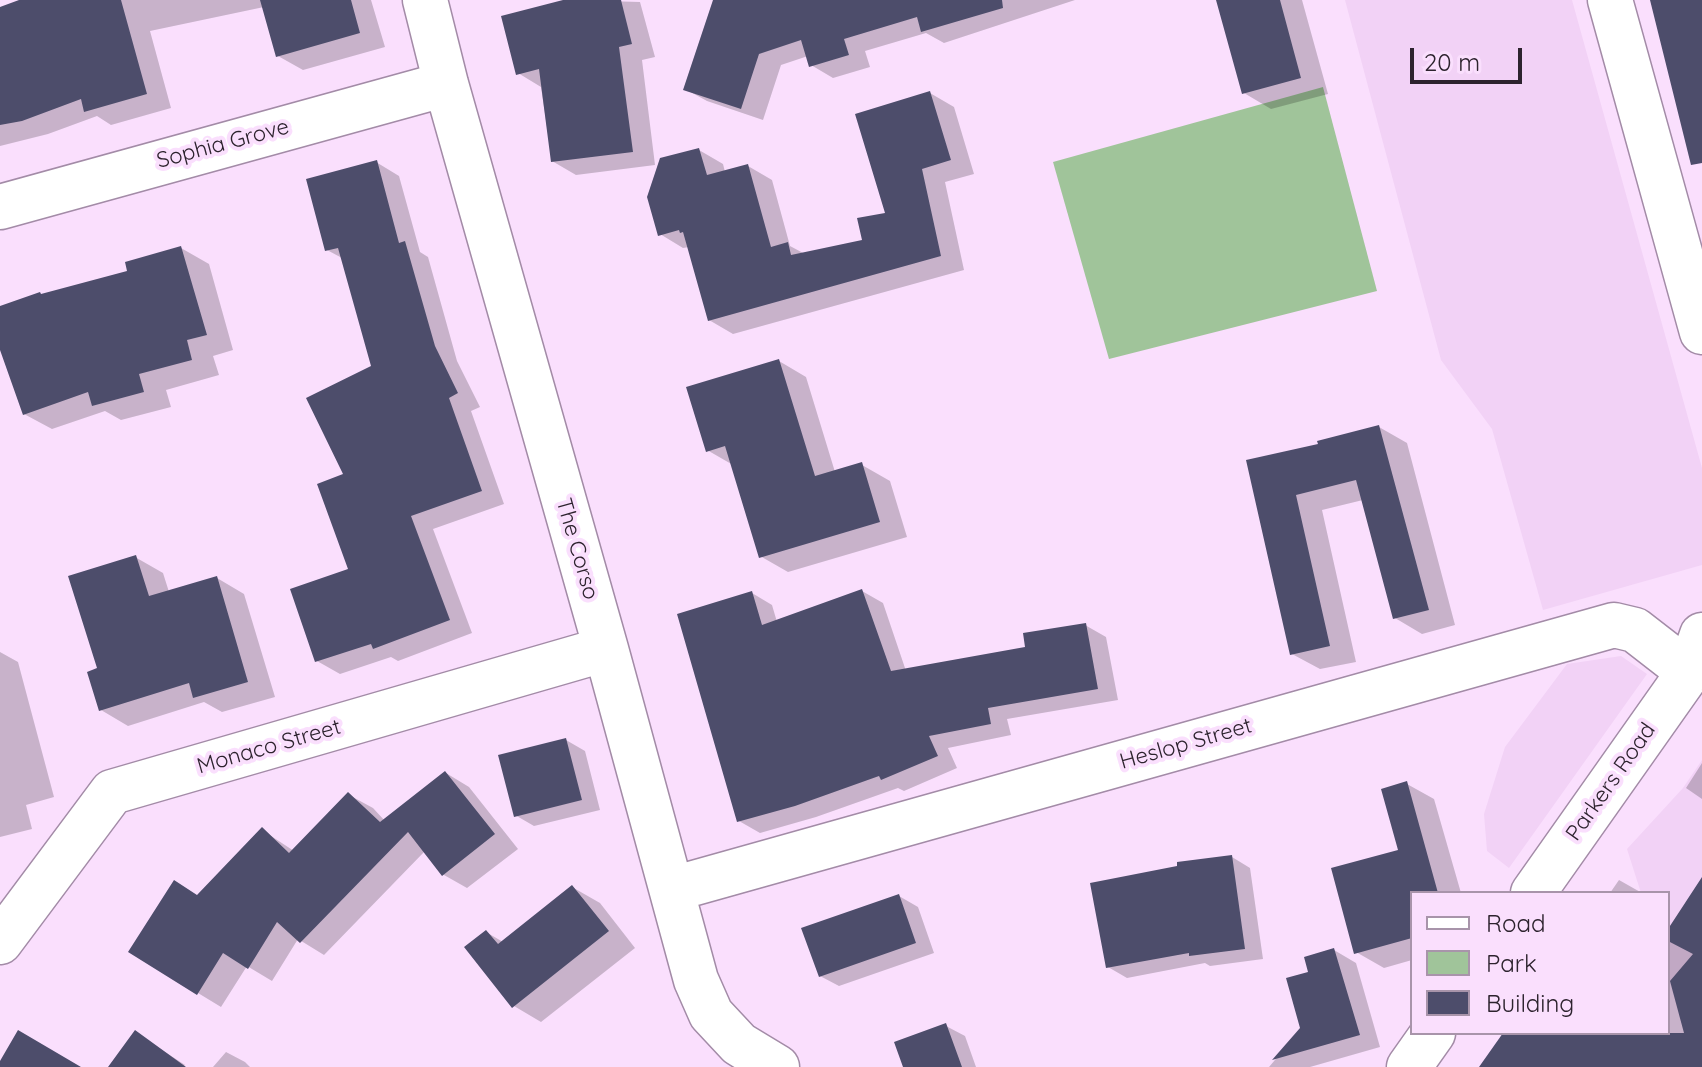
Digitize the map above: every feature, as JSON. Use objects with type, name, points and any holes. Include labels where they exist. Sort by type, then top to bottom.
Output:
[{"type":"street","name":"The Corso","points":[[425,0],[696,980],[711,1014],[739,1044],[777,1067]]},
{"type":"street","points":[[1610,0],[1702,332]]},
{"type":"street","name":"Sophia Grove","points":[[0,207],[446,84]]},
{"type":"street","name":"Heslop Street","points":[[673,889],[1614,625],[1635,630],[1698,658]]},
{"type":"street","name":"Monaco Street","points":[[0,942],[112,792],[606,649]]},
{"type":"street","name":"Parkers Road","points":[[1534,891],[1698,658]]},
{"type":"street","points":[[1409,1067],[1432,1035]]},
{"type":"shaded area","points":[[1345,0],[1572,0],[1702,468],[1702,565],[1543,610],[1492,429],[1441,360]]},
{"type":"shaded area","points":[[1621,656],[1647,674],[1509,868],[1487,851],[1484,814],[1505,747],[1567,664]]},
{"type":"shaded area","points":[[1702,760],[1702,1037],[1692,1050],[1670,982],[1670,891],[1640,891],[1627,849],[1683,788]]},
{"type":"green space","points":[[1323,87],[1377,291],[1109,359],[1053,162]]},
{"type":"building","points":[[19,0],[121,0],[147,94],[84,112],[81,99],[22,121],[0,125],[0,7]]},
{"type":"building","points":[[260,0],[351,0],[360,33],[276,57]]},
{"type":"building","points":[[563,0],[621,0],[632,44],[619,47],[633,152],[551,162],[539,69],[516,75],[501,16]]},
{"type":"building","points":[[713,0],[1002,0],[1003,8],[921,32],[917,17],[844,39],[849,55],[809,67],[801,40],[759,54],[741,109],[683,90]]},
{"type":"building","points":[[1216,0],[1280,0],[1301,78],[1242,94]]},
{"type":"building","points":[[1650,0],[1702,0],[1702,163],[1691,165]]},
{"type":"building","points":[[930,91],[951,160],[922,169],[941,256],[708,321],[683,232],[679,230],[658,236],[647,197],[660,158],[699,148],[707,175],[748,164],[771,247],[788,242],[791,255],[862,240],[857,218],[885,213],[855,114]]},
{"type":"building","points":[[377,160],[399,243],[405,241],[435,346],[458,393],[449,398],[482,491],[411,516],[450,620],[373,649],[371,644],[315,662],[290,589],[348,569],[317,484],[343,474],[306,398],[371,366],[338,248],[325,251],[306,179]]},
{"type":"building","points":[[181,246],[207,335],[187,340],[192,360],[139,374],[144,392],[92,406],[88,392],[23,415],[0,350],[0,306],[40,292],[127,271],[125,262]]},
{"type":"building","points":[[779,359],[815,476],[862,462],[880,522],[759,558],[725,446],[706,452],[686,387]]},
{"type":"building","points":[[1379,425],[1429,610],[1393,619],[1356,480],[1296,495],[1330,646],[1290,655],[1246,460],[1318,444],[1317,441]]},
{"type":"building","points":[[136,555],[149,596],[217,576],[248,682],[193,698],[189,683],[99,711],[87,672],[97,668],[68,576]]},
{"type":"building","points":[[862,589],[891,671],[1025,647],[1023,633],[1086,623],[1098,689],[988,708],[991,724],[929,736],[938,756],[881,780],[879,776],[795,806],[737,822],[677,614],[752,591],[762,625]]},
{"type":"building","points":[[566,738],[582,800],[514,817],[498,755]]},
{"type":"building","points":[[445,771],[495,834],[442,876],[408,832],[300,943],[277,922],[248,969],[223,953],[197,995],[128,952],[174,880],[197,895],[262,827],[289,853],[348,792],[380,822]]},
{"type":"building","points":[[1407,781],[1437,891],[1410,891],[1410,939],[1354,954],[1331,868],[1398,850],[1381,789]]},
{"type":"building","points":[[1232,855],[1245,949],[1189,956],[1189,953],[1106,968],[1090,883],[1177,866],[1177,862]]},
{"type":"building","points":[[1702,877],[1702,1067],[1479,1067],[1502,1035],[1684,1033],[1670,981],[1693,954],[1670,942],[1670,926]]},
{"type":"building","points":[[572,885],[609,931],[512,1008],[464,947],[486,930],[498,944]]},
{"type":"building","points":[[899,894],[916,943],[819,977],[801,928]]},
{"type":"building","points":[[1334,948],[1360,1035],[1272,1060],[1300,1028],[1286,978],[1308,972],[1304,957]]},
{"type":"building","points":[[946,1023],[962,1067],[903,1067],[894,1042]]},
{"type":"building","points":[[18,1030],[81,1067],[0,1067],[0,1061]]},
{"type":"building","points":[[135,1030],[186,1067],[108,1067]]}]
